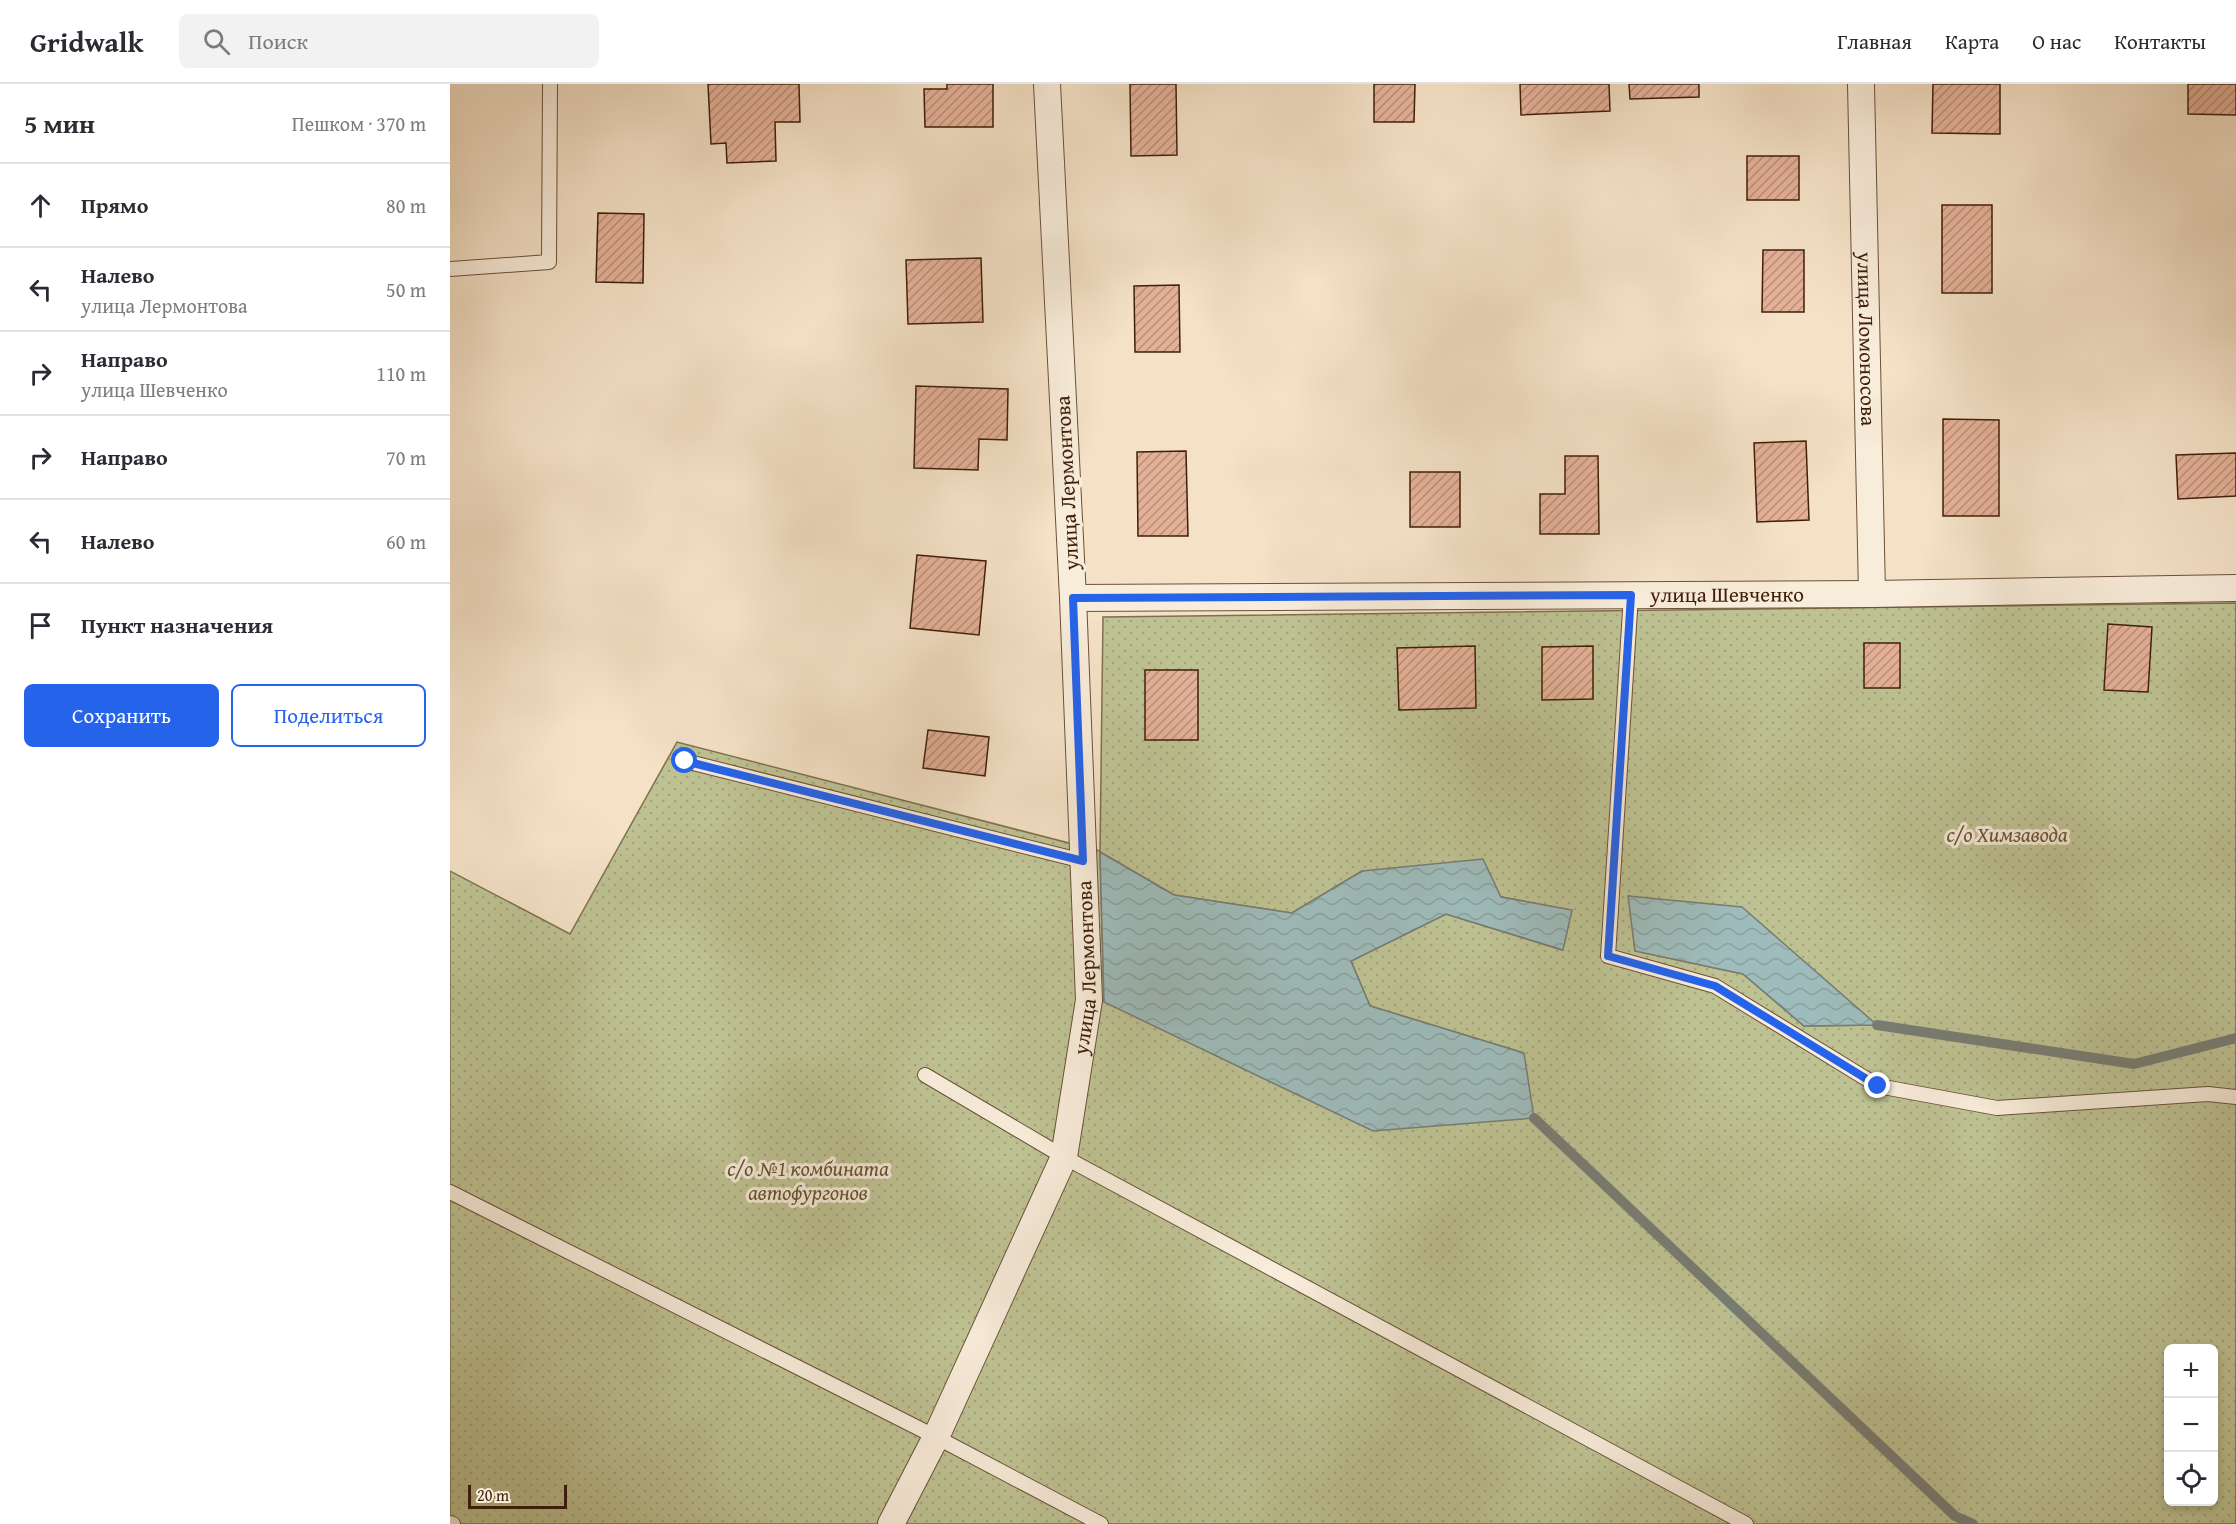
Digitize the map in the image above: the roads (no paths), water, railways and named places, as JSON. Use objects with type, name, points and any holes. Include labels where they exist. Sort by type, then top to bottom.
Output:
[{"type":"street","name":"улица Лермонтова","points":[[891,1524],[936,1437],[1064,1157],[1089,1000],[1073,598],[1047,84]]},
{"type":"street","name":"улица Ломоносова","points":[[1861,84],[1872,594]]},
{"type":"street","name":"улица Шевченко","points":[[1073,598],[1872,594],[2236,588]]},
{"type":"lane","points":[[450,269],[549,262],[550,84]]},
{"type":"lane","points":[[1631,595],[1608,956],[1715,986],[1878,1086],[1997,1108],[2208,1094],[2236,1097]]},
{"type":"lane","points":[[685,761],[1083,861]]},
{"type":"lane","points":[[925,1075],[1064,1157],[1746,1524]]},
{"type":"lane","points":[[450,1192],[936,1437],[1101,1524]]},
{"type":"water","points":[[1100,852],[1174,895],[1292,913],[1362,871],[1483,859],[1501,897],[1572,910],[1563,950],[1446,914],[1351,961],[1370,1006],[1524,1053],[1534,1118],[1373,1131],[1104,1002]]},
{"type":"water","points":[[1628,896],[1742,907],[1877,1025],[1804,1026],[1743,974],[1635,951]]},
{"type":"waterway","points":[[1877,1025],[2134,1064],[2236,1038]]},
{"type":"waterway","points":[[1534,1118],[1955,1516],[1973,1524]]},
{"type":"park label","name":"с/о Химзавода","points":[[2007,835]]},
{"type":"park label","name":"с/о №1 комбината автофургонов","points":[[808,1181]]}]
